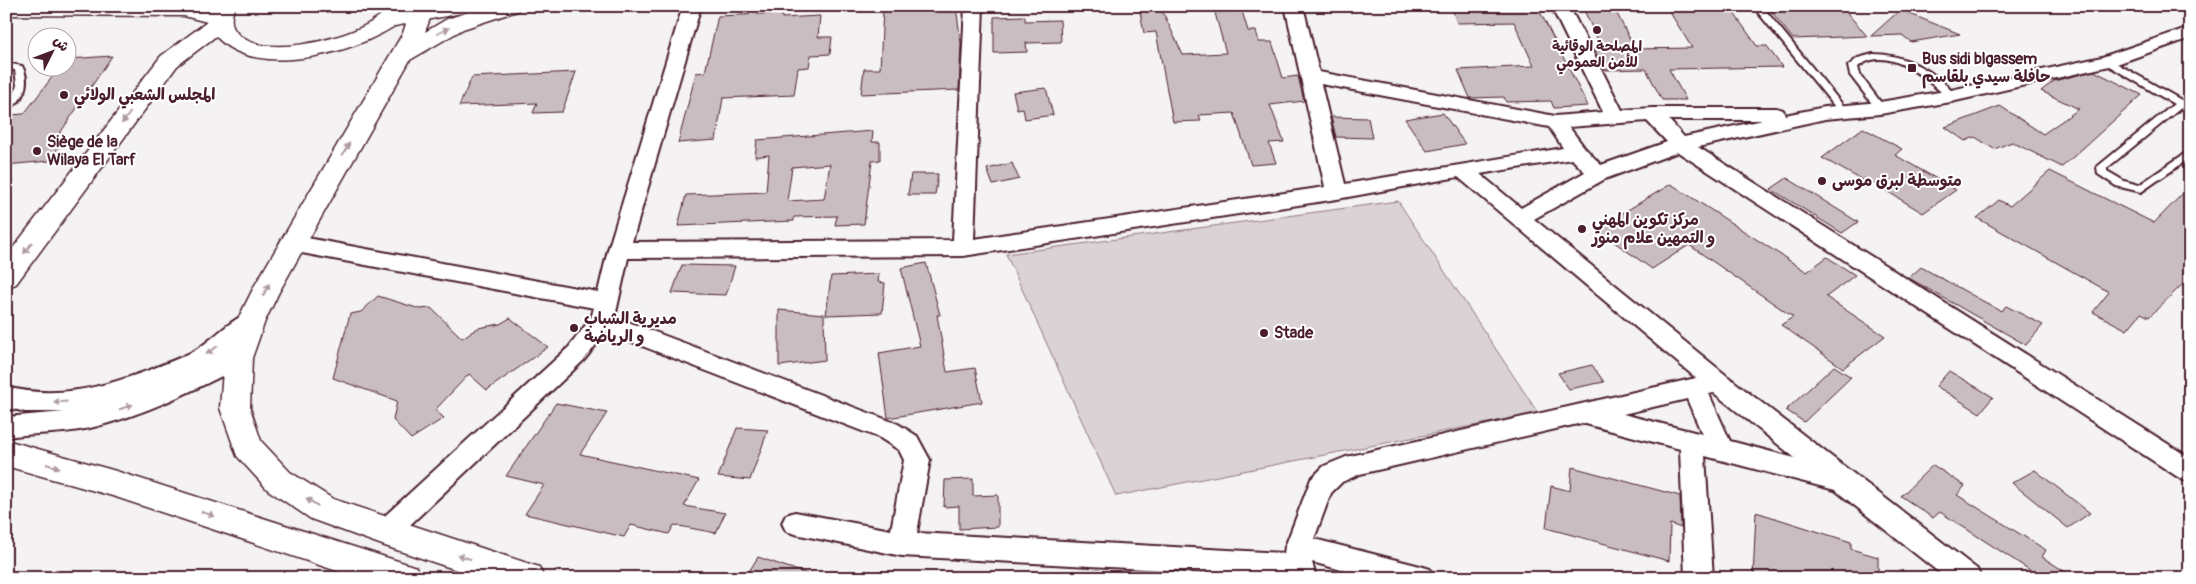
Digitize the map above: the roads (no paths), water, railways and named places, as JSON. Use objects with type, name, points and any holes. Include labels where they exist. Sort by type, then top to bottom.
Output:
[{"type":"main road","points":[[222,16],[227,36],[243,47],[268,52],[284,52],[333,45],[365,34],[410,11],[467,6]]},
{"type":"main road","points":[[401,55],[455,24],[509,6]]},
{"type":"main road","points":[[6,9],[184,10],[222,16]]},
{"type":"main road","points":[[143,9],[168,17],[179,28],[180,36],[169,61]]},
{"type":"main road","points":[[410,11],[414,33],[291,243],[251,321],[238,358],[234,408],[248,447],[279,480],[322,509],[385,532],[528,578]]},
{"type":"main road","points":[[6,277],[169,61],[222,16]]},
{"type":"main road","points":[[6,453],[116,484],[404,578]]},
{"type":"street","points":[[385,532],[577,353],[604,312],[619,250],[692,6]]},
{"type":"street","points":[[963,248],[974,6]]},
{"type":"street","points":[[1294,6],[1337,192]]},
{"type":"street","points":[[1560,6],[1615,116]]},
{"type":"street","points":[[1311,76],[1555,122],[1652,114],[1834,112],[1880,108],[1951,96],[2107,61],[2190,32]]},
{"type":"street","points":[[1519,218],[1598,174],[1680,144],[1834,112]]},
{"type":"street","points":[[1652,114],[1680,144],[2190,471]]},
{"type":"street","points":[[1555,122],[1577,152],[1598,174]]},
{"type":"street","points":[[619,250],[963,248],[1337,192],[1577,152]]},
{"type":"street","points":[[1462,170],[1718,383],[1845,482],[1939,566],[1967,578]]},
{"type":"street","points":[[291,243],[604,312],[889,431],[908,443],[917,460],[902,544]]},
{"type":"street","points":[[6,397],[26,402],[64,402],[83,400],[128,388],[195,361],[251,321]]},
{"type":"street","points":[[6,427],[68,422],[107,413],[150,398],[238,358]]},
{"type":"street","points":[[1299,563],[1320,487],[1333,474],[1355,464],[1718,383]]},
{"type":"street","points":[[1694,388],[1721,450]]},
{"type":"street","points":[[1580,414],[1845,482]]},
{"type":"street","points":[[1692,443],[1699,578]]},
{"type":"street","points":[[795,523],[902,544],[1299,563],[1420,578]]},
{"type":"lane","points":[[1759,8],[1834,112]]},
{"type":"lane","points":[[1880,108],[1855,75],[1853,66],[1859,60],[1870,57],[1889,57],[1909,62],[1924,70],[1951,96]]},
{"type":"lane","points":[[2107,61],[2185,106],[2102,167],[2102,172],[2112,180],[2128,187],[2141,189],[2190,153]]},
{"type":"lane","points":[[6,66],[19,68],[23,76],[20,93],[6,107]]},
{"type":"place","name":"المصلحة الوقائية للأمن العمومي","points":[[1597,30]]},
{"type":"place","name":"Bus sidi blgassem حافلة سيدي بلقاسم","points":[[1912,68]]},
{"type":"place","name":"المجلس الشعبي الولائي","points":[[64,95]]},
{"type":"place","name":"Siège de la Wilaya El Tarf","points":[[37,151]]},
{"type":"place","name":"متوسطة لبرق موسى","points":[[1822,181]]},
{"type":"place","name":"مركز تكوين المهني و التمهين علام منور","points":[[1582,229]]},
{"type":"place","name":"مديرية الشباب و الرياضة","points":[[574,328]]},
{"type":"place","name":"Stade","points":[[1264,333]]}]
